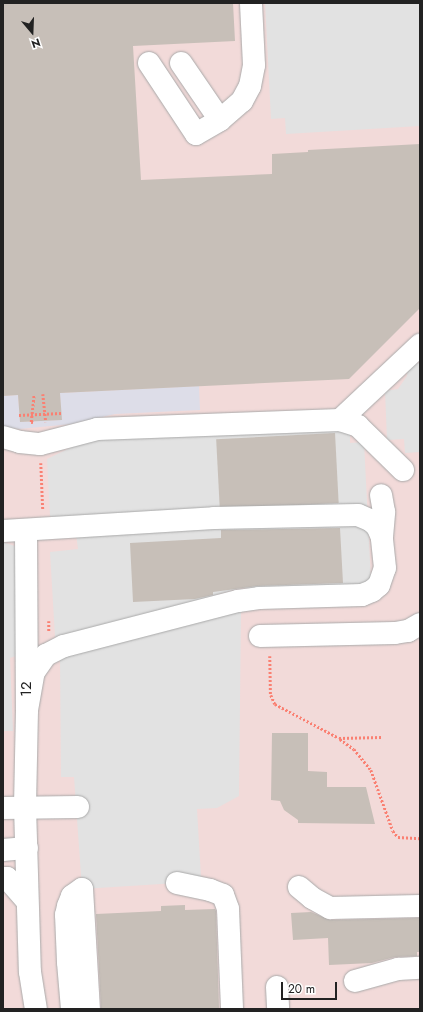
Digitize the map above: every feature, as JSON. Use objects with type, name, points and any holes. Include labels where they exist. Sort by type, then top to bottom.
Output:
[{"type":"lane","points":[[149,63],[196,134],[220,120],[242,101],[250,86],[254,65],[251,3]]},
{"type":"lane","points":[[181,63],[220,120]]},
{"type":"lane","points":[[340,420],[420,345]]},
{"type":"lane","points":[[3,437],[20,442],[40,444],[97,429],[340,420],[358,426],[411,470],[392,478],[385,486],[381,495],[370,507],[359,512],[346,515]]},
{"type":"lane","points":[[27,710],[34,672],[46,655],[64,646],[238,601],[259,598],[362,595],[372,591],[379,585],[385,568],[382,537],[384,512],[381,495]]},
{"type":"lane","points":[[3,531],[214,518],[358,515],[370,520],[377,526],[382,537]]},
{"type":"lane","name":"12","points":[[26,530],[27,710],[25,807],[30,972]]},
{"type":"lane","points":[[265,636],[395,633],[408,631],[420,624]]},
{"type":"lane","points":[[3,808],[78,807]]},
{"type":"lane","points":[[3,850],[26,848]]},
{"type":"lane","points":[[3,878],[7,878],[28,900]]},
{"type":"lane","points":[[177,883],[223,894],[228,909],[232,1009]]},
{"type":"lane","points":[[299,887],[312,898],[330,908],[420,906]]},
{"type":"lane","points":[[72,1009],[66,915],[72,896],[82,889],[89,1009]]},
{"type":"lane","points":[[355,981],[398,969],[420,968]]},
{"type":"lane","points":[[22,1009],[26,999],[30,972]]},
{"type":"lane","points":[[30,972],[36,1009]]},
{"type":"lane","points":[[277,987],[278,1009]]},
{"type":"path","points":[[34,394],[31,422],[40,428],[40,444]]},
{"type":"path","points":[[43,394],[47,421]]},
{"type":"path","points":[[20,415],[61,413]]},
{"type":"path","points":[[265,636],[271,695],[275,704],[340,738],[354,749],[371,770],[392,831],[398,836],[420,838]]},
{"type":"path","points":[[340,738],[382,737]]},
{"type":"shaded area","points":[[3,3],[420,3],[420,1009],[3,1009]]},
{"type":"shaded area","points":[[265,3],[420,3],[420,126],[286,134],[285,118],[271,119]]},
{"type":"shaded area","points":[[420,363],[420,452],[405,453],[404,439],[387,440],[385,391],[398,389],[407,376],[408,364]]},
{"type":"shaded area","points":[[199,386],[200,410],[115,414],[72,424],[19,429],[3,427],[3,396],[18,395],[20,422],[61,420],[60,393]]},
{"type":"shaded area","points":[[318,428],[350,432],[350,443],[364,442],[371,580],[357,586],[240,588],[150,614],[55,637],[50,552],[78,549],[75,527],[50,516],[47,459],[97,435]]},
{"type":"shaded area","points":[[3,542],[26,550],[27,652],[10,658],[13,731],[3,731]]},
{"type":"shaded area","points":[[241,611],[239,796],[217,808],[197,809],[201,877],[177,883],[82,889],[74,777],[61,777],[60,657]]},
{"type":"building","points":[[3,3],[233,3],[235,41],[133,46],[141,180],[272,174],[272,154],[308,152],[308,150],[420,144],[420,308],[349,379],[60,393],[62,420],[20,422],[18,395],[3,396]]},
{"type":"building","points":[[335,433],[339,503],[220,509],[216,439]]},
{"type":"building","points":[[340,528],[343,583],[257,586],[213,592],[213,595],[195,599],[133,602],[130,543],[221,538],[221,530]]},
{"type":"building","points":[[272,733],[308,733],[308,771],[327,772],[327,787],[366,787],[375,824],[298,823],[298,820],[284,810],[280,801],[271,800]]},
{"type":"building","points":[[185,905],[185,910],[215,909],[216,911],[219,1009],[101,1009],[96,914],[161,911],[161,906]]},
{"type":"building","points":[[311,912],[330,920],[420,918],[420,952],[417,952],[417,956],[395,957],[372,963],[329,965],[328,938],[293,940],[291,913]]}]
